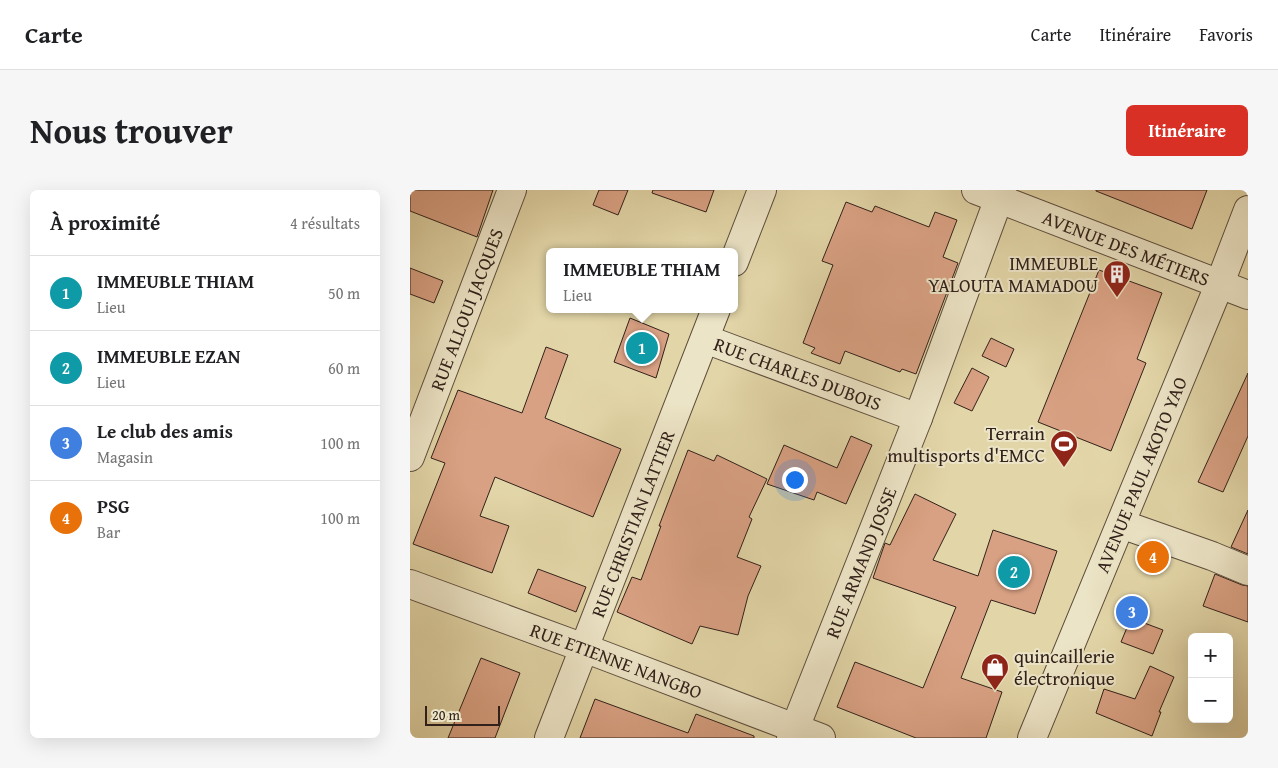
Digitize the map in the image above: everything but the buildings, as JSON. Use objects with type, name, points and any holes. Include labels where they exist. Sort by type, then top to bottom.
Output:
[{"type":"street","name":"RUE ALLOUI JACQUES","points":[[410,457],[512,190]]},
{"type":"street","points":[[738,252],[762,190]]},
{"type":"street","name":"AVENUE DES MÉTIERS","points":[[992,193],[1248,295]]},
{"type":"street","name":"RUE ARMAND JOSSE","points":[[793,733],[918,418],[992,193]]},
{"type":"street","name":"AVENUE PAUL AKOTO YAO","points":[[1032,738],[1220,283],[1248,210]]},
{"type":"street","name":"RUE CHRISTIAN LATTIER","points":[[550,738],[715,313]]},
{"type":"street","name":"RUE CHARLES DUBOIS","points":[[705,339],[918,418]]},
{"type":"street","points":[[1120,524],[1212,556],[1248,571]]},
{"type":"street","name":"RUE ETIENNE NANGBO","points":[[410,584],[584,648],[793,733],[821,738]]},
{"type":"place","name":"IMMEUBLE YALOUTA MAMADOU","points":[[1117,298]]},
{"type":"place","name":"IMMEUBLE THIAM","points":[[642,348]]},
{"type":"place","name":"Terrain multisports d'EMCC","points":[[1064,468]]},
{"type":"place","name":"PSG","points":[[1153,557]]},
{"type":"place","name":"IMMEUBLE EZAN","points":[[1014,572]]},
{"type":"place","name":"Le club des amis","points":[[1132,612]]},
{"type":"place","name":"quincaillerie électronique","points":[[995,691]]}]
